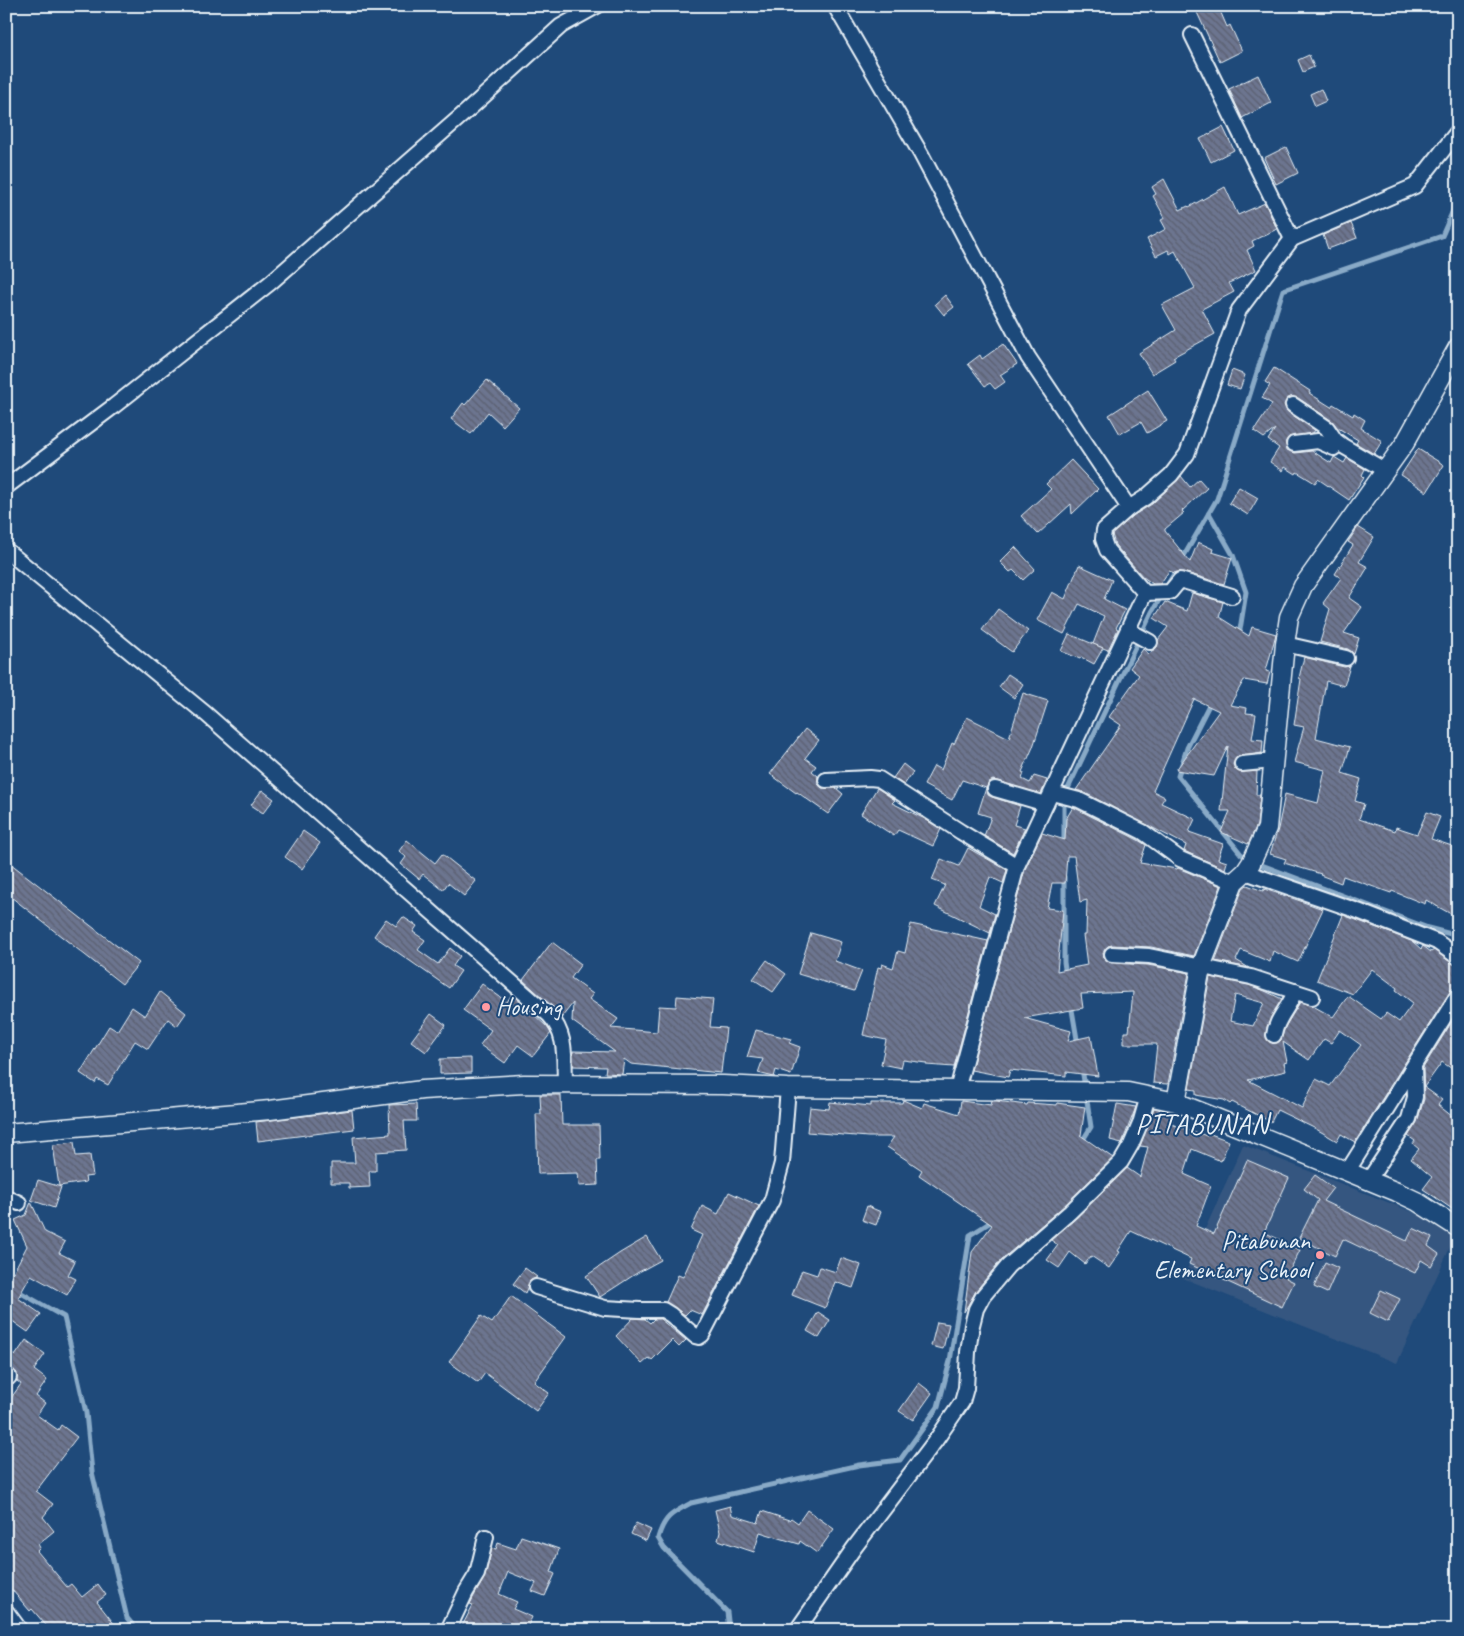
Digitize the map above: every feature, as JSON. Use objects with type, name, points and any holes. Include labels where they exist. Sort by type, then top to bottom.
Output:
[{"type":"street","points":[[6,486],[114,406],[270,283],[468,111],[561,26],[598,6]]},
{"type":"street","points":[[835,6],[921,154],[1028,357],[1129,508]]},
{"type":"street","points":[[1192,35],[1292,239]]},
{"type":"street","points":[[1157,593],[1107,550],[1103,540],[1104,530],[1171,475],[1187,454],[1239,310],[1292,239],[1415,186],[1458,131]]},
{"type":"street","points":[[1176,1102],[1201,967],[1267,828],[1285,644],[1290,617],[1303,586],[1405,443],[1458,346]]},
{"type":"street","points":[[1293,405],[1327,428],[1335,448]]},
{"type":"street","points":[[1294,444],[1318,441],[1386,471]]},
{"type":"street","points":[[6,550],[206,714],[549,1015],[557,1023],[561,1032],[565,1083]]},
{"type":"street","points":[[957,1090],[1017,866],[1139,636],[1157,593],[1180,580],[1232,596]]},
{"type":"street","points":[[1285,644],[1346,658]]},
{"type":"street","points":[[1242,764],[1273,761]]},
{"type":"street","points":[[826,780],[879,779],[960,832],[1017,866]]},
{"type":"street","points":[[995,789],[1079,800],[1143,832],[1180,860],[1247,867],[1437,942],[1458,957]]},
{"type":"street","points":[[1112,954],[1149,956],[1251,977],[1312,997]]},
{"type":"street","points":[[1274,1035],[1275,1027],[1281,1015],[1292,1001],[1295,991]]},
{"type":"street","points":[[1347,1172],[1458,995]]},
{"type":"street","points":[[1368,1181],[1409,1120],[1414,1097],[1414,1067]]},
{"type":"street","points":[[6,1133],[260,1111],[422,1090],[565,1083],[1128,1092],[1176,1102],[1209,1114],[1397,1192],[1416,1201],[1458,1228]]},
{"type":"street","points":[[536,1287],[605,1308],[662,1310],[672,1315],[695,1336],[699,1337],[702,1335],[772,1200],[782,1163],[788,1088]]},
{"type":"street","points":[[797,1630],[854,1548],[936,1440],[962,1402],[966,1388],[972,1325],[976,1309],[983,1296],[1008,1266],[1070,1212],[1121,1162],[1140,1124],[1148,1096]]},
{"type":"street","points":[[6,1197],[19,1203]]},
{"type":"street","points":[[448,1630],[466,1592],[478,1574],[486,1537]]},
{"type":"street","points":[[6,1611],[20,1630]]},
{"type":"shaded area","name":"Pitabunan Elementary School","points":[[1243,1145],[1458,1230],[1397,1363],[1183,1278]]},
{"type":"building","points":[[1194,6],[1218,6],[1227,27],[1230,25],[1242,51],[1220,62]]},
{"type":"building","points":[[1309,55],[1314,67],[1303,72],[1298,60]]},
{"type":"building","points":[[1258,75],[1271,103],[1242,118],[1229,89]]},
{"type":"building","points":[[1321,89],[1326,101],[1315,106],[1310,94]]},
{"type":"building","points":[[1223,127],[1234,150],[1211,162],[1200,139]]},
{"type":"building","points":[[1286,147],[1298,173],[1276,184],[1264,158]]},
{"type":"building","points":[[1164,179],[1180,210],[1225,187],[1238,215],[1265,203],[1277,229],[1252,241],[1254,246],[1247,250],[1256,270],[1229,283],[1234,292],[1202,309],[1215,334],[1173,357],[1175,360],[1152,374],[1139,353],[1176,330],[1162,305],[1195,288],[1175,251],[1170,254],[1168,250],[1156,256],[1147,239],[1166,229],[1161,220],[1165,218],[1153,196],[1156,194],[1152,187]]},
{"type":"building","points":[[1351,223],[1357,238],[1328,249],[1323,235]]},
{"type":"building","points":[[945,295],[954,307],[944,315],[935,304]]},
{"type":"building","points":[[1003,344],[1017,364],[1000,375],[1005,382],[995,389],[990,383],[985,386],[968,364],[980,355],[982,359]]},
{"type":"building","points":[[1274,368],[1331,407],[1333,404],[1353,416],[1354,413],[1365,420],[1361,428],[1382,441],[1374,454],[1356,443],[1358,440],[1338,428],[1332,421],[1298,398],[1290,397],[1286,401],[1284,405],[1288,412],[1315,430],[1313,433],[1289,437],[1286,441],[1287,450],[1295,453],[1312,451],[1331,463],[1334,457],[1344,463],[1347,458],[1365,469],[1362,475],[1364,477],[1349,500],[1318,479],[1315,483],[1285,467],[1283,471],[1270,462],[1279,448],[1268,440],[1275,429],[1264,438],[1254,431],[1272,404],[1262,398],[1270,385],[1265,382]]},
{"type":"building","points":[[1232,370],[1245,375],[1240,389],[1227,385]]},
{"type":"building","points":[[487,380],[519,408],[503,426],[488,412],[471,434],[451,419],[463,403],[465,405]]},
{"type":"building","points":[[1148,390],[1167,421],[1147,433],[1141,422],[1120,434],[1109,415]]},
{"type":"building","points":[[1418,449],[1444,465],[1427,492],[1401,475]]},
{"type":"building","points":[[1071,460],[1098,489],[1072,514],[1071,504],[1038,534],[1021,516],[1051,489],[1046,484]]},
{"type":"building","points":[[1181,476],[1190,487],[1199,479],[1207,488],[1182,511],[1184,513],[1165,531],[1190,562],[1198,542],[1213,549],[1212,552],[1232,558],[1224,584],[1183,572],[1175,573],[1169,571],[1160,584],[1153,584],[1143,577],[1115,545],[1112,534],[1134,515],[1152,504]]},
{"type":"building","points":[[1239,487],[1258,498],[1248,515],[1229,503]]},
{"type":"building","points":[[1358,527],[1374,537],[1359,562],[1368,567],[1349,598],[1362,607],[1344,633],[1359,638],[1354,654],[1348,649],[1320,642],[1330,609],[1323,603],[1341,578],[1335,574],[1353,545],[1348,542]]},
{"type":"building","points":[[1015,547],[1035,569],[1023,580],[1013,570],[1010,572],[1000,562]]},
{"type":"building","points":[[1079,565],[1112,580],[1104,599],[1125,610],[1108,650],[1093,644],[1104,616],[1079,604],[1064,634],[1037,620],[1052,592],[1065,599]]},
{"type":"building","points":[[1192,593],[1223,602],[1219,617],[1249,636],[1252,627],[1276,634],[1266,671],[1270,672],[1267,684],[1244,680],[1230,705],[1247,708],[1246,713],[1256,714],[1252,739],[1263,740],[1262,753],[1237,757],[1233,764],[1239,772],[1257,771],[1256,795],[1260,795],[1257,825],[1248,844],[1221,832],[1230,811],[1221,811],[1228,746],[1214,776],[1176,770],[1219,711],[1194,699],[1153,791],[1165,797],[1161,803],[1195,819],[1189,832],[1223,844],[1218,859],[1227,862],[1225,869],[1184,851],[1186,845],[1076,790],[1121,725],[1109,717],[1139,675],[1130,668],[1143,649],[1149,654],[1157,647],[1158,640],[1168,627],[1154,618],[1165,602],[1187,611]]},
{"type":"building","points":[[998,609],[1028,631],[1012,652],[982,630]]},
{"type":"building","points":[[1069,634],[1103,648],[1094,664],[1081,657],[1080,659],[1061,651]]},
{"type":"building","points":[[1304,657],[1344,667],[1350,666],[1344,686],[1326,681],[1316,738],[1350,747],[1342,773],[1361,779],[1355,801],[1364,804],[1359,819],[1395,831],[1396,827],[1417,834],[1427,812],[1440,817],[1431,839],[1458,848],[1458,918],[1426,900],[1425,904],[1392,891],[1391,893],[1343,876],[1341,883],[1321,874],[1284,863],[1286,859],[1270,854],[1278,829],[1285,794],[1318,803],[1325,770],[1294,762],[1304,727],[1294,725],[1301,679],[1299,678]]},
{"type":"building","points":[[1008,674],[1023,684],[1014,698],[999,687]]},
{"type":"building","points":[[1023,693],[1048,701],[1033,747],[1022,772],[1024,773],[1022,779],[1030,783],[1034,776],[1047,780],[1041,794],[993,780],[989,782],[987,787],[988,795],[1020,806],[1014,825],[1025,828],[1013,853],[984,836],[991,817],[978,813],[986,788],[962,780],[952,800],[924,785],[934,766],[941,770],[952,743],[954,744],[967,717],[1009,738]]},
{"type":"building","points":[[805,729],[819,740],[805,758],[816,766],[812,771],[818,776],[818,784],[822,788],[836,788],[843,794],[828,814],[770,774]]},
{"type":"building","points":[[903,764],[913,772],[904,785],[893,778]]},
{"type":"building","points":[[877,788],[895,800],[892,803],[941,829],[933,846],[898,830],[894,836],[861,814]]},
{"type":"building","points":[[262,790],[274,799],[263,813],[251,805]]},
{"type":"building","points":[[1073,807],[1146,845],[1140,863],[1178,868],[1221,886],[1194,956],[1151,947],[1112,945],[1108,946],[1103,953],[1104,958],[1111,963],[1148,965],[1189,973],[1168,1084],[1153,1083],[1157,1044],[1124,1044],[1124,1032],[1129,1032],[1133,992],[1081,994],[1083,1008],[1024,1018],[1071,1031],[1068,1041],[1091,1036],[1098,1076],[1066,1072],[1066,1076],[1010,1070],[1008,1077],[971,1070],[1025,869],[1042,833],[1065,840],[1066,819]],"holes":[[[1067,856],[1074,856],[1080,902],[1087,900],[1086,935],[1083,935],[1087,965],[1057,971],[1063,910],[1047,908],[1052,883],[1065,883]]]},
{"type":"building","points":[[303,831],[320,843],[302,869],[285,857]]},
{"type":"building","points":[[407,840],[435,863],[442,854],[476,881],[464,896],[448,883],[443,890],[423,874],[419,879],[401,864],[406,857],[399,851]]},
{"type":"building","points":[[968,848],[1007,870],[1003,883],[990,877],[979,906],[995,914],[990,933],[935,906],[945,885],[932,880],[941,859],[959,866]]},
{"type":"building","points":[[6,860],[139,963],[122,984],[6,893]]},
{"type":"building","points":[[1247,885],[1323,909],[1298,962],[1273,951],[1270,962],[1241,950],[1236,960],[1249,968],[1215,961],[1243,888]]},
{"type":"building","points":[[1343,915],[1412,941],[1421,949],[1423,946],[1431,952],[1434,950],[1458,966],[1458,986],[1451,990],[1355,1142],[1341,1134],[1337,1141],[1277,1110],[1271,1122],[1232,1102],[1230,1104],[1224,1100],[1196,1095],[1196,1090],[1189,1089],[1210,977],[1249,985],[1282,999],[1267,1027],[1266,1037],[1272,1043],[1277,1043],[1281,1040],[1285,1027],[1300,1002],[1313,1006],[1333,1017],[1348,996],[1381,1019],[1386,1013],[1399,1022],[1413,1003],[1372,969],[1353,994],[1317,980]],"holes":[[[1235,995],[1264,1003],[1253,1026],[1230,1021]],[[1340,1030],[1361,1045],[1330,1086],[1316,1079],[1302,1108],[1248,1080],[1286,1071],[1284,1063],[1287,1062],[1283,1042],[1309,1060],[1324,1039],[1331,1043]]]},
{"type":"building","points":[[403,917],[417,926],[413,932],[425,940],[418,950],[438,964],[450,948],[460,956],[453,966],[461,971],[449,988],[374,936],[386,919],[396,926]]},
{"type":"building","points":[[911,924],[988,941],[954,1067],[926,1065],[926,1063],[903,1060],[901,1068],[881,1064],[886,1040],[863,1035],[878,967],[881,968],[882,964],[893,968],[898,951],[905,953]]},
{"type":"building","points":[[811,933],[841,942],[835,961],[862,971],[854,991],[798,974]]},
{"type":"building","points":[[552,942],[581,964],[571,978],[593,994],[589,999],[618,1019],[611,1028],[657,1032],[659,1006],[676,1007],[677,996],[713,999],[710,1027],[726,1028],[721,1073],[631,1064],[624,1059],[622,1074],[605,1073],[606,1067],[573,1066],[573,1051],[615,1052],[572,1021],[573,1003],[562,1017],[523,980]]},
{"type":"building","points":[[767,960],[786,974],[773,992],[753,979]]},
{"type":"building","points":[[482,984],[507,1002],[512,994],[547,1027],[551,1033],[533,1056],[518,1045],[505,1063],[480,1045],[491,1030],[463,1010]]},
{"type":"building","points":[[160,992],[186,1013],[177,1026],[168,1019],[148,1049],[135,1041],[108,1085],[97,1079],[95,1083],[80,1073],[109,1026],[117,1031],[132,1007],[145,1016]]},
{"type":"building","points":[[1458,1012],[1458,1073],[1442,1062],[1424,1087],[1442,1100],[1438,1105],[1458,1121],[1458,1213],[1423,1189],[1432,1177],[1411,1159],[1419,1149],[1413,1144],[1415,1141],[1408,1136],[1417,1122],[1424,1099],[1423,1068]]},
{"type":"building","points":[[431,1014],[446,1025],[426,1052],[411,1041]]},
{"type":"building","points":[[756,1030],[791,1039],[789,1043],[800,1047],[791,1075],[776,1070],[774,1077],[758,1073],[763,1059],[747,1057]]},
{"type":"building","points":[[471,1058],[471,1073],[440,1074],[440,1059]]},
{"type":"building","points":[[540,1095],[561,1095],[562,1125],[599,1125],[600,1160],[597,1160],[598,1185],[579,1186],[578,1173],[538,1174],[536,1114],[541,1114]]},
{"type":"building","points":[[903,1100],[922,1108],[924,1103],[959,1114],[961,1101],[991,1105],[992,1101],[1027,1105],[1028,1103],[1057,1105],[1057,1103],[1085,1107],[1080,1135],[1113,1158],[1064,1206],[1001,1260],[976,1291],[964,1312],[972,1252],[992,1225],[919,1175],[922,1170],[887,1147],[894,1137],[807,1132],[810,1107],[829,1109],[830,1102],[871,1106],[871,1103],[902,1103]]},
{"type":"building","points":[[416,1104],[417,1121],[404,1121],[406,1150],[376,1152],[376,1171],[369,1171],[370,1187],[349,1188],[349,1183],[331,1183],[331,1163],[355,1163],[353,1137],[390,1134],[389,1105]]},
{"type":"building","points":[[1117,1104],[1136,1107],[1122,1143],[1110,1140]]},
{"type":"building","points":[[1154,1108],[1174,1113],[1171,1124],[1207,1136],[1208,1133],[1229,1141],[1221,1161],[1192,1149],[1184,1174],[1211,1186],[1196,1226],[1214,1234],[1247,1160],[1289,1178],[1264,1232],[1300,1250],[1286,1278],[1294,1282],[1282,1307],[1189,1264],[1191,1259],[1131,1231],[1109,1268],[1091,1256],[1085,1264],[1070,1252],[1059,1268],[1047,1260],[1058,1245],[1051,1240],[1127,1168],[1140,1177],[1148,1147],[1140,1146]]},
{"type":"building","points":[[352,1110],[354,1129],[258,1141],[256,1122]]},
{"type":"building","points":[[74,1142],[76,1156],[90,1155],[93,1176],[85,1177],[86,1182],[59,1186],[53,1145]]},
{"type":"building","points":[[1315,1175],[1333,1188],[1323,1201],[1407,1241],[1413,1228],[1432,1237],[1428,1246],[1439,1254],[1431,1266],[1421,1260],[1415,1273],[1343,1239],[1335,1256],[1299,1238],[1318,1200],[1304,1189]]},
{"type":"building","points":[[38,1180],[61,1187],[54,1208],[31,1200]]},
{"type":"building","points":[[729,1192],[759,1206],[702,1315],[690,1310],[685,1315],[666,1302],[678,1275],[683,1277],[702,1235],[691,1230],[702,1206],[718,1214]]},
{"type":"building","points":[[31,1202],[45,1232],[65,1242],[59,1253],[75,1261],[68,1275],[76,1279],[67,1295],[31,1275],[18,1298],[41,1314],[28,1332],[8,1318],[6,1321],[6,1286],[27,1246],[15,1220],[26,1215]]},
{"type":"building","points":[[867,1206],[881,1212],[876,1225],[862,1220]]},
{"type":"building","points":[[647,1237],[661,1260],[600,1297],[586,1276]]},
{"type":"building","points":[[841,1258],[861,1265],[853,1288],[835,1282],[825,1308],[792,1295],[802,1270],[817,1275],[820,1267],[836,1272]]},
{"type":"building","points":[[1325,1262],[1338,1268],[1327,1293],[1314,1287]]},
{"type":"building","points":[[525,1268],[537,1277],[530,1281],[525,1293],[513,1284]]},
{"type":"building","points":[[1381,1290],[1400,1299],[1388,1322],[1370,1313]]},
{"type":"building","points":[[511,1296],[566,1337],[534,1382],[549,1393],[536,1411],[485,1373],[478,1383],[449,1362],[481,1316],[492,1323]]},
{"type":"building","points":[[818,1312],[830,1320],[819,1338],[807,1331]]},
{"type":"building","points":[[633,1318],[645,1319],[650,1323],[654,1319],[660,1319],[686,1340],[679,1347],[672,1340],[652,1360],[649,1358],[642,1364],[616,1336]]},
{"type":"building","points":[[937,1322],[949,1324],[943,1349],[931,1346]]},
{"type":"building","points":[[26,1340],[45,1354],[34,1370],[47,1380],[36,1396],[45,1403],[37,1415],[58,1430],[61,1425],[77,1437],[36,1491],[53,1504],[43,1517],[54,1531],[38,1544],[40,1548],[37,1551],[67,1587],[71,1584],[82,1597],[98,1584],[106,1595],[97,1602],[119,1630],[50,1630],[32,1609],[30,1611],[6,1583],[6,1405],[21,1384],[17,1381],[17,1373],[6,1366],[6,1350],[15,1356]]},
{"type":"building","points":[[919,1383],[932,1393],[913,1420],[899,1411]]},
{"type":"building","points":[[730,1506],[732,1515],[758,1523],[762,1511],[789,1520],[791,1518],[798,1523],[807,1510],[834,1529],[817,1553],[800,1541],[799,1544],[760,1532],[754,1552],[718,1540],[720,1532],[715,1510]]},
{"type":"building","points":[[636,1523],[651,1530],[646,1541],[631,1534]]},
{"type":"building","points":[[521,1536],[559,1549],[551,1572],[555,1574],[545,1596],[532,1591],[536,1583],[508,1572],[499,1594],[517,1602],[513,1609],[532,1617],[526,1630],[460,1630],[473,1605],[470,1604],[485,1576],[492,1548],[496,1549],[498,1543],[516,1549]]},
{"type":"waterway","points":[[1181,561],[1217,499],[1283,290],[1442,236],[1458,199]]},
{"type":"waterway","points":[[1209,513],[1233,555],[1246,592],[1239,636]]},
{"type":"waterway","points":[[1166,587],[1177,569]]},
{"type":"waterway","points":[[1064,846],[1064,797],[1152,612],[1162,595]]},
{"type":"waterway","points":[[1211,701],[1187,748],[1178,776],[1241,854],[1251,861],[1428,928],[1451,934],[1458,933]]},
{"type":"waterway","points":[[1064,877],[1064,962],[1066,976]]},
{"type":"waterway","points":[[1071,1004],[1078,1045]]},
{"type":"waterway","points":[[1081,1143],[1091,1127],[1082,1068]]},
{"type":"waterway","points":[[729,1630],[727,1612],[664,1548],[658,1538],[666,1520],[691,1503],[859,1465],[900,1460],[938,1407],[950,1361],[970,1235],[994,1220]]},
{"type":"waterway","points":[[16,1290],[64,1317],[86,1413],[92,1472],[127,1618],[137,1630]]},
{"type":"waterway","points":[[6,1625],[10,1630]]},
{"type":"place","name":"Housing","points":[[486,1007]]},
{"type":"place","name":"Pitabunan Elementary School","points":[[1320,1255]]},
{"type":"district","name":"PITABUNAN","points":[[1202,1123]]}]
